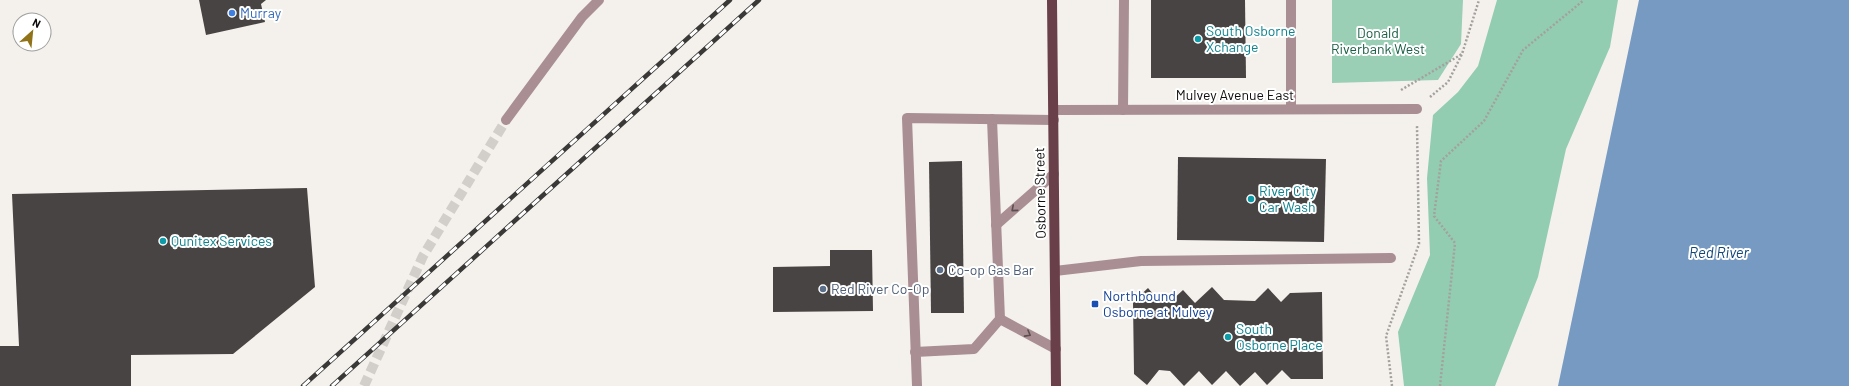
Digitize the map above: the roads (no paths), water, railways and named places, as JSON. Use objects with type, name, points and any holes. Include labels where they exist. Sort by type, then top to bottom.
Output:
[{"type":"main road","name":"Osborne Street","points":[[1052,0],[1056,386]]},
{"type":"street","points":[[506,120],[582,17],[599,0]]},
{"type":"street","points":[[1123,110],[1124,0]]},
{"type":"street","points":[[1292,0],[1292,109]]},
{"type":"street","name":"Mulvey Avenue East","points":[[915,352],[907,118],[992,119],[1123,110],[1417,109]]},
{"type":"street","points":[[917,386],[915,352],[974,349],[1000,319],[992,119]]},
{"type":"street","points":[[996,225],[1054,174]]},
{"type":"street","points":[[1055,272],[1141,261],[1391,258]]},
{"type":"street","points":[[1000,319],[1056,349]]},
{"type":"water","name":"Red River","points":[[1639,0],[1849,0],[1849,386],[1558,386]]},
{"type":"tunnel","points":[[364,386],[423,256],[506,120]]},
{"type":"railway","points":[[303,386],[730,0]]},
{"type":"railway","points":[[332,386],[759,0]]},
{"type":"place","name":"Murray","points":[[232,13]]},
{"type":"place","name":"South Osborne Xchange","points":[[1198,39]]},
{"type":"place","name":"River City Car Wash","points":[[1251,199]]},
{"type":"place","name":"Qunitex Services","points":[[163,241]]},
{"type":"place","name":"Co-op Gas Bar","points":[[940,270]]},
{"type":"place","name":"Red River Co-Op","points":[[823,289]]},
{"type":"place","name":"Northbound Osborne at Mulvey","points":[[1095,304]]},
{"type":"place","name":"South Osborne Place","points":[[1228,337]]},
{"type":"park label","name":"Donald Riverbank West","points":[[1378,42]]}]
